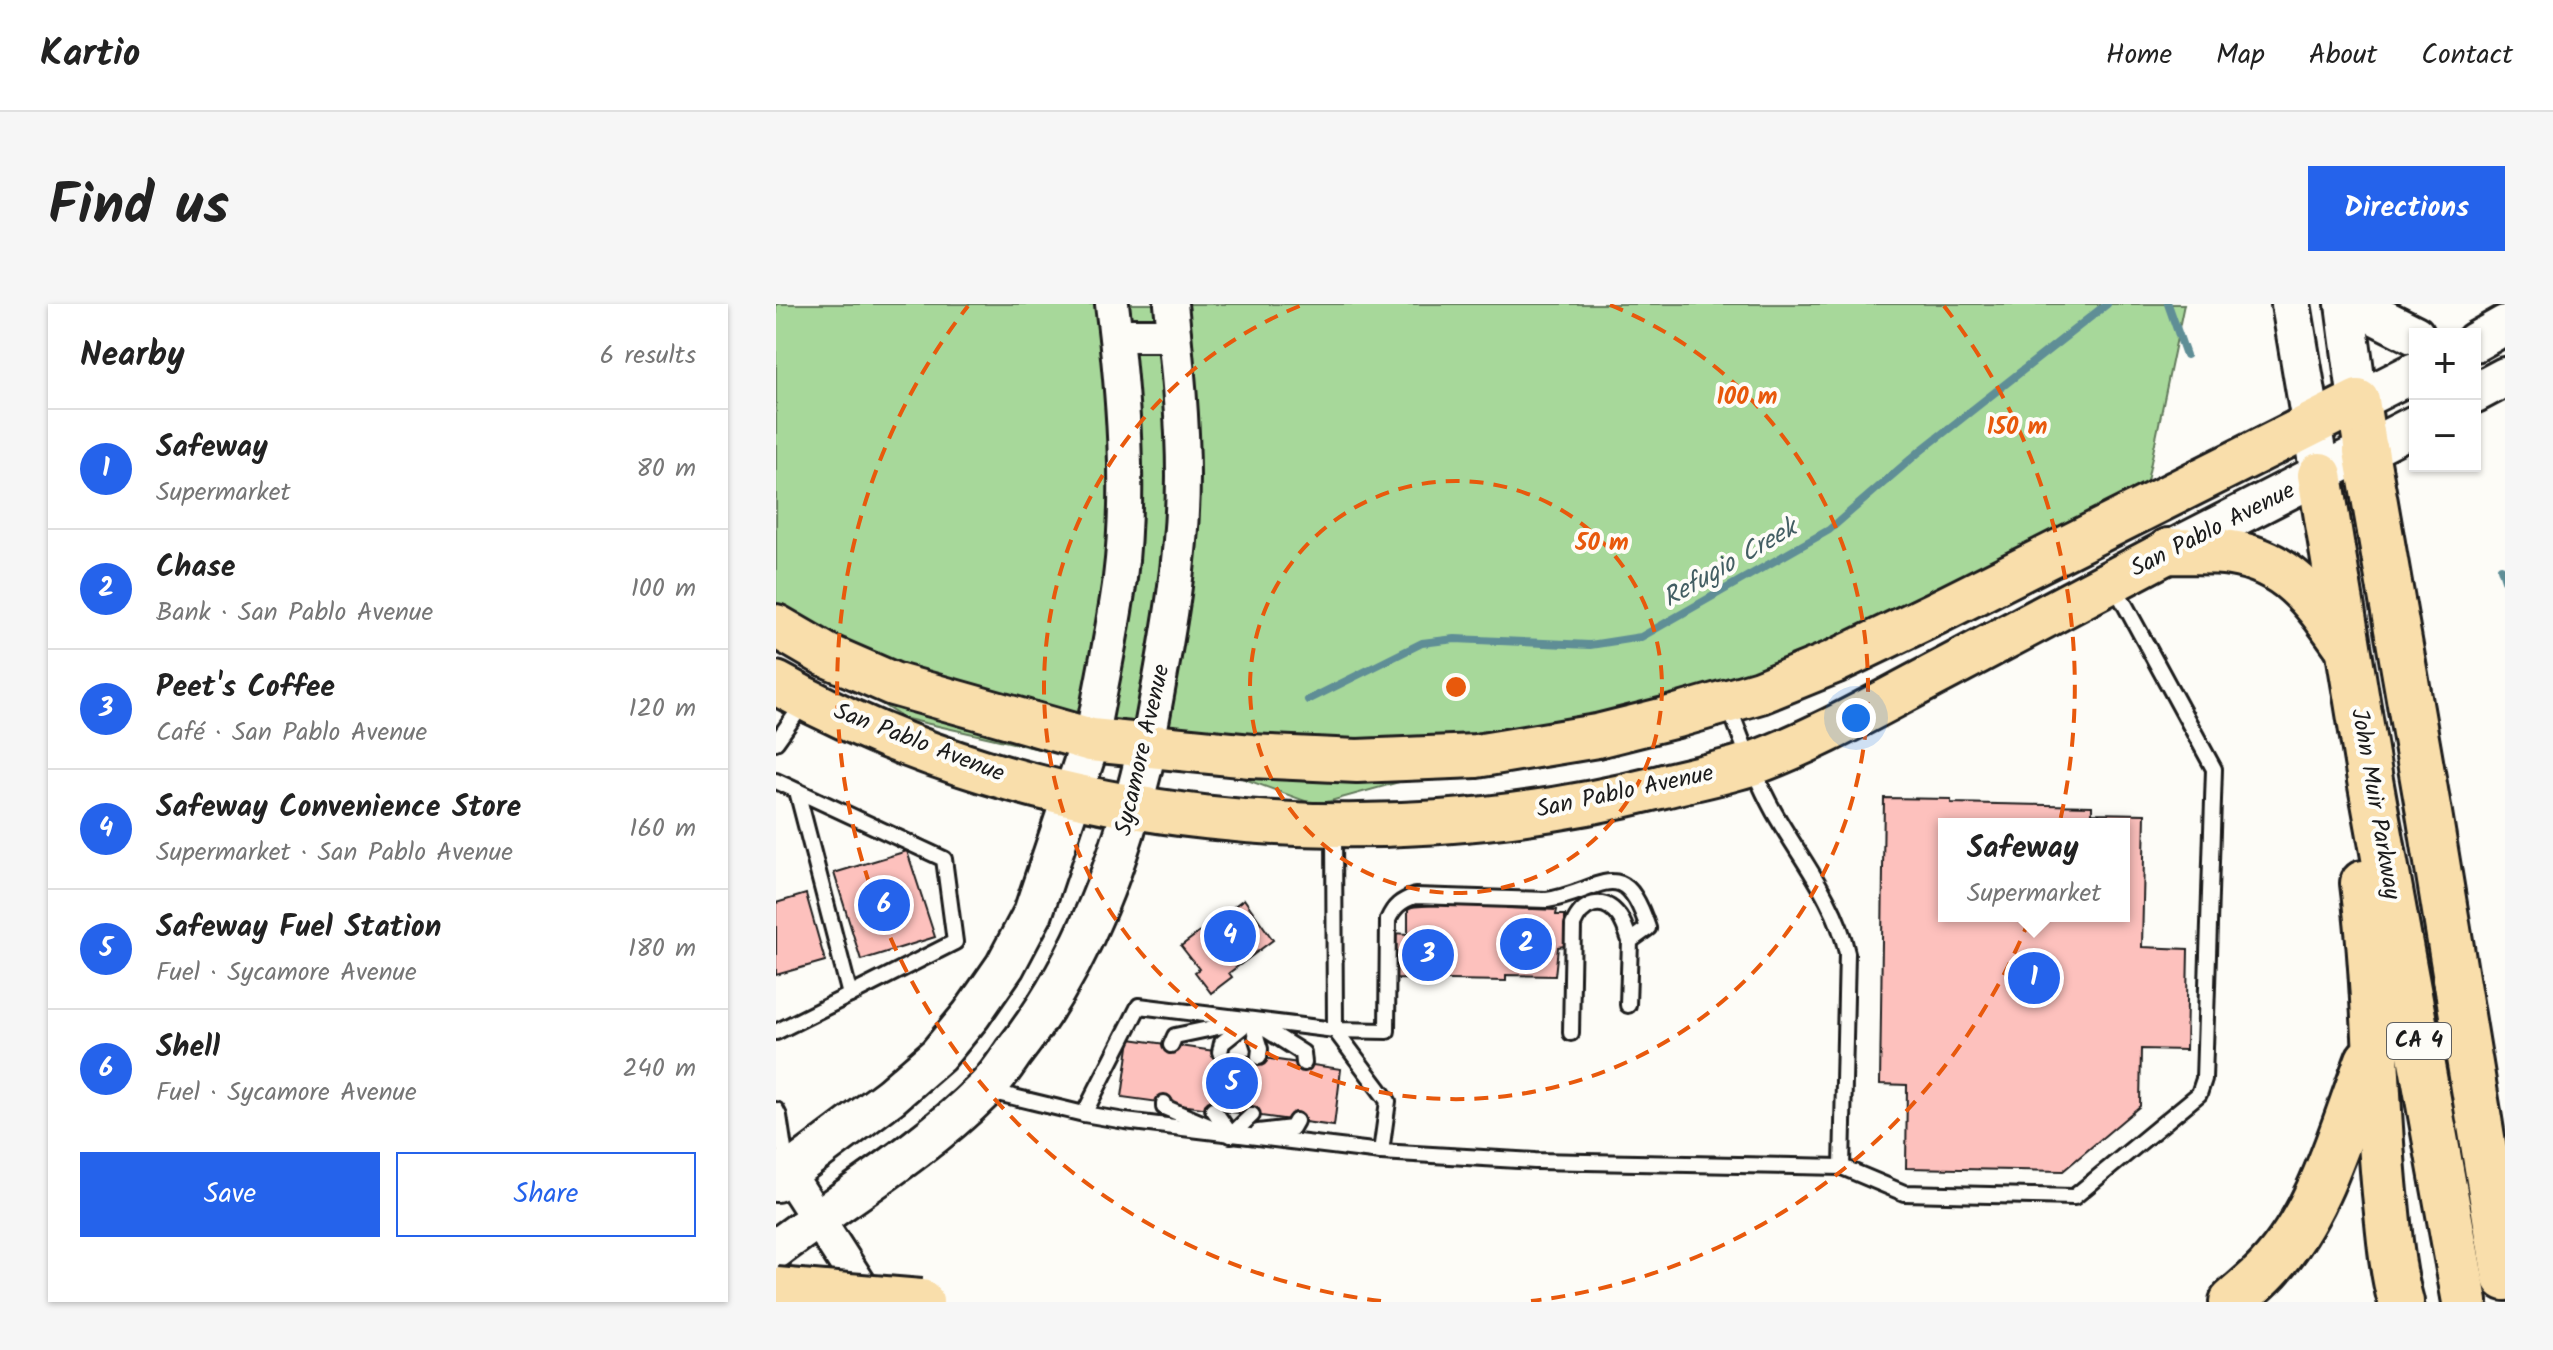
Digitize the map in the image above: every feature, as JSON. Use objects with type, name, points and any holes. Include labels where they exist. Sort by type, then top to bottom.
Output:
[{"type":"highway","name":"CA 4","points":[[2366,451],[2505,1278]]},
{"type":"highway","name":"John Muir Parkway","points":[[2320,475],[2370,780],[2465,1302]]},
{"type":"highway","points":[[2169,551],[2231,553],[2264,562],[2291,576],[2316,602],[2348,647]]},
{"type":"highway","points":[[2370,780],[2357,837],[2366,909],[2382,1161],[2391,1249],[2401,1302]]},
{"type":"highway","points":[[2232,1302],[2269,1268],[2299,1227],[2337,1149],[2376,1039]]},
{"type":"highway","points":[[2477,1101],[2505,1151]]},
{"type":"highway","points":[[776,1290],[921,1302]]},
{"type":"main road","name":"John Muir Parkway","points":[[2291,304],[2320,475]]},
{"type":"main road","points":[[2345,304],[2358,401]]},
{"type":"main road","points":[[2366,304],[2379,317],[2409,332]]},
{"type":"main road","points":[[2481,339],[2505,325]]},
{"type":"main road","name":"San Pablo Avenue","points":[[776,626],[826,655],[893,684],[1091,740],[1251,756],[1357,761],[1476,756],[1597,736],[1760,692],[1859,650],[2409,375]]},
{"type":"main road","points":[[2481,390],[2505,377]]},
{"type":"main road","name":"CA 4","points":[[2358,401],[2366,451]]},
{"type":"main road","name":"San Pablo Avenue","points":[[791,691],[928,752],[980,770],[1134,807],[1237,820],[1334,824],[1425,824],[1527,814],[1626,796],[1752,764],[1822,734],[2409,428]]},
{"type":"main road","points":[[780,1172],[891,1096],[938,1055],[971,1015],[1005,966],[1033,913],[1091,740]]},
{"type":"main road","name":"Sycamore Avenue","points":[[776,1249],[939,1130],[985,1090],[1031,1030],[1065,978],[1104,894],[1134,807],[1148,744]]},
{"type":"street","points":[[1091,740],[1120,576],[1125,484],[1114,320],[1172,320]]},
{"type":"street","name":"Sycamore Avenue","points":[[1148,744],[1173,610],[1180,535],[1182,421],[1172,320]]},
{"type":"street","points":[[780,1172],[816,1218],[871,1302]]},
{"type":"lane","points":[[985,1090],[1084,1114],[1381,1152],[1535,1161],[1842,1167],[1904,1193],[2074,1197],[2199,1094],[2204,1079],[2214,769],[2112,581]]},
{"type":"lane","points":[[776,742],[791,691]]},
{"type":"lane","points":[[1727,702],[1772,808],[1843,932],[1847,953],[1842,1167]]},
{"type":"lane","points":[[776,781],[944,859],[955,942],[776,1032]]},
{"type":"lane","points":[[797,791],[850,995]]},
{"type":"lane","points":[[1334,824],[1335,1030],[1388,1101],[1381,1152]]},
{"type":"lane","points":[[1084,1114],[1139,1006],[1335,1030],[1387,1031],[1388,920],[1393,908],[1415,896],[1547,900],[1561,898],[1605,881],[1621,883],[1634,894],[1648,928],[1630,941]]},
{"type":"lane","points":[[1571,1033],[1573,925],[1584,908],[1604,904],[1621,919],[1630,941],[1628,1005]]},
{"type":"lane","points":[[1220,1052],[1222,1043],[1251,1020]]},
{"type":"lane","points":[[1251,1020],[1260,1049],[1259,1057]]},
{"type":"lane","points":[[1171,1045],[1175,1036],[1251,1020],[1303,1053],[1304,1063]]},
{"type":"lane","points":[[1164,1103],[1164,1107],[1231,1135],[1292,1128],[1296,1121]]},
{"type":"lane","points":[[1213,1109],[1231,1135]]},
{"type":"lane","points":[[776,1110],[779,1116],[780,1172]]},
{"type":"lane","points":[[1231,1135],[1252,1115]]},
{"type":"green space","points":[[776,304],[2184,304],[2141,510],[1879,638],[1674,706],[1316,805],[1148,744],[1091,740],[1065,755],[903,718],[776,634]]},
{"type":"building","points":[[1884,798],[1951,799],[1951,803],[2092,806],[2092,813],[2145,814],[2142,947],[2188,949],[2186,1050],[2141,1049],[2140,1106],[2063,1171],[1906,1168],[1907,1085],[1880,1084]]},
{"type":"building","points":[[907,851],[935,937],[861,960],[834,873]]},
{"type":"building","points":[[806,894],[825,961],[776,975],[776,903]]},
{"type":"building","points":[[1244,899],[1273,940],[1229,973],[1232,977],[1211,993],[1195,972],[1199,969],[1181,946]]},
{"type":"building","points":[[1507,903],[1507,908],[1557,910],[1556,915],[1565,915],[1565,946],[1558,947],[1555,976],[1506,975],[1506,981],[1392,979],[1392,933],[1408,934],[1408,907]]},
{"type":"building","points":[[1130,1039],[1341,1069],[1334,1126],[1122,1097]]},
{"type":"waterway","name":"Refugio Creek","points":[[1308,700],[1422,643],[1455,639],[1590,645],[1641,637],[1829,530],[1919,452],[2107,304]]},
{"type":"waterway","points":[[2168,304],[2186,355]]},
{"type":"waterway","points":[[2501,568],[2505,580]]},
{"type":"place","name":"Shell","points":[[884,905]]},
{"type":"place","name":"Safeway Convenience Store","points":[[1230,936]]},
{"type":"place","name":"Chase","points":[[1526,944]]},
{"type":"place","name":"Peet's Coffee","points":[[1428,955]]},
{"type":"place","name":"Safeway","points":[[2034,978]]},
{"type":"place","name":"Safeway Fuel Station","points":[[1232,1083]]}]
